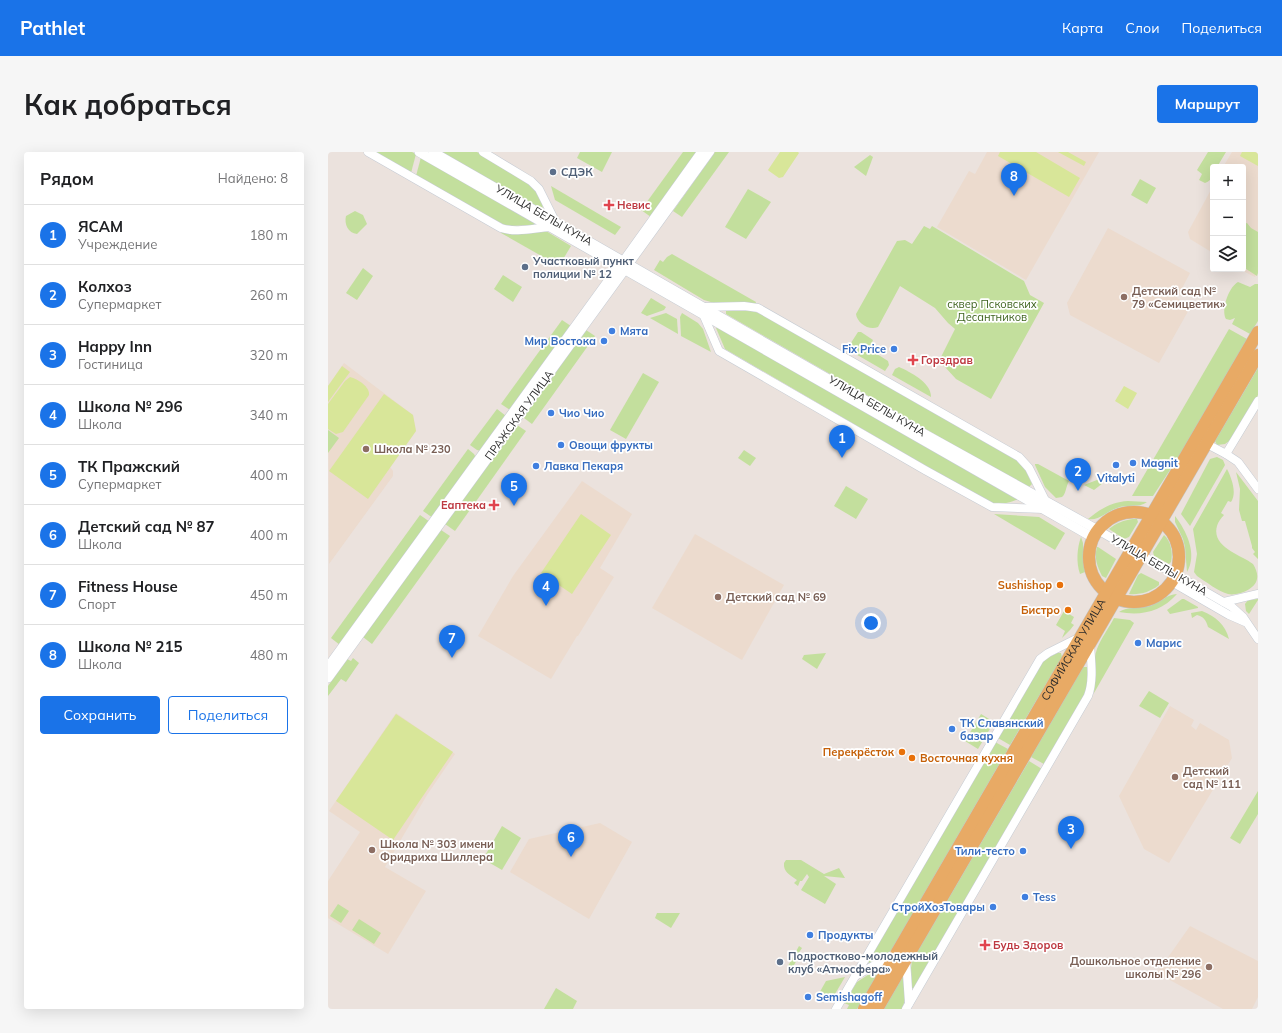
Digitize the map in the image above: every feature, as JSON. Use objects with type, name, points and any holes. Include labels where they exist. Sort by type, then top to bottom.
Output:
[{"type":"main road","name":"СОФИЙСКАЯ УЛИЦА","points":[[1157,518],[1258,332]]},
{"type":"main road","name":"СОФИЙСКАЯ УЛИЦА","points":[[877,1009],[901,957],[1136,552],[1207,444],[1258,355]]},
{"type":"main road","points":[[1141,512],[1157,518],[1170,530],[1177,546],[1179,563],[1174,579],[1162,592],[1150,599],[1130,602],[1111,596],[1098,583],[1092,570],[1089,557],[1094,533],[1109,520],[1124,514],[1141,512]]},
{"type":"main road","name":"СОФИЙСКАЯ УЛИЦА","points":[[864,1009],[901,957]]},
{"type":"street","points":[[368,152],[501,228],[516,230],[553,225],[539,189],[531,181],[484,152]]},
{"type":"street","name":"УЛИЦА БЕЛЫ КУНА","points":[[420,152],[704,310],[1045,506],[1094,533],[1136,552],[1229,615],[1244,619]]},
{"type":"street","name":"УЛИЦА БЕЛЫ КУНА","points":[[433,152],[553,225]]},
{"type":"street","name":"ПРАЖСКАЯ УЛИЦА","points":[[328,678],[624,265],[701,152]]},
{"type":"street","name":"ПРАЖСКАЯ УЛИЦА","points":[[328,667],[624,265],[710,152]]},
{"type":"street","points":[[744,306],[758,308],[938,411],[1019,458],[1029,468],[1045,506],[996,508],[988,506],[904,458],[719,351],[704,310],[744,306]]},
{"type":"street","points":[[1226,454],[1258,401]]},
{"type":"street","points":[[1207,444],[1238,462],[1258,489]]},
{"type":"street","name":"УЛИЦА БЕЛЫ КУНА","points":[[1174,579],[1224,602],[1244,619]]},
{"type":"street","points":[[1224,602],[1258,594]]},
{"type":"street","points":[[1247,596],[1242,605],[1244,619],[1258,640]]},
{"type":"street","points":[[836,1009],[1040,659],[1048,653],[1085,640],[1092,677],[1088,696],[908,1006]]},
{"type":"street","points":[[856,976],[901,957],[908,1006]]},
{"type":"shaded area","points":[[987,152],[1099,152],[1026,280],[937,227],[969,171],[975,174]]},
{"type":"shaded area","points":[[1232,152],[1258,152],[1258,271],[1255,277],[1245,272],[1246,164],[1225,164]]},
{"type":"shaded area","points":[[1210,192],[1210,251],[1190,239],[1188,232]]},
{"type":"shaded area","name":"Детский сад № 79 «Семицветик»","points":[[1108,228],[1190,273],[1177,298],[1191,306],[1159,363],[1070,315],[1067,303]]},
{"type":"shaded area","name":"Школа № 230","points":[[344,363],[413,415],[416,431],[390,467],[393,471],[393,476],[329,564],[328,386]]},
{"type":"shaded area","points":[[582,481],[632,514],[600,568],[614,577],[551,679],[478,636],[513,576]]},
{"type":"shaded area","name":"Детский сад № 69","points":[[695,534],[784,585],[742,660],[652,608]]},
{"type":"shaded area","name":"Детский сад № 111","points":[[1170,706],[1194,720],[1191,726],[1196,730],[1200,723],[1229,740],[1232,758],[1169,863],[1144,849],[1119,796]]},
{"type":"shaded area","name":"Школа № 303 имени Фридриха Шиллера","points":[[396,713],[455,754],[427,795],[385,867],[426,891],[388,954],[328,918],[328,881],[360,832],[329,811]]},
{"type":"shaded area","points":[[600,823],[632,842],[589,919],[510,872],[529,839]]},
{"type":"shaded area","name":"Дошкольное отделение школы № 296","points":[[1190,926],[1258,961],[1258,997],[1252,1009],[1223,1009],[1157,973]]},
{"type":"green space","points":[[375,152],[412,152],[416,154],[411,173]]},
{"type":"green space","points":[[441,152],[477,152],[533,186],[542,203],[543,209],[542,209]]},
{"type":"green space","points":[[580,152],[612,152],[602,172],[577,158]]},
{"type":"green space","points":[[683,152],[698,152],[651,217],[641,210]]},
{"type":"green space","points":[[715,152],[729,152],[682,217],[673,211]]},
{"type":"green space","points":[[780,152],[799,153],[783,177],[779,178],[768,170]]},
{"type":"green space","points":[[1000,152],[1036,152],[1080,178],[1069,197],[998,156]]},
{"type":"green space","points":[[1058,152],[1068,152],[1086,162],[1084,166]]},
{"type":"green space","points":[[1208,152],[1226,152],[1219,164],[1210,164],[1209,181],[1205,183],[1199,180],[1202,174],[1197,170]]},
{"type":"green space","points":[[1242,152],[1258,152],[1258,166],[1240,156]]},
{"type":"green space","points":[[870,155],[873,157],[866,176],[854,167]]},
{"type":"green space","points":[[421,157],[534,222],[534,225],[504,225],[416,176]]},
{"type":"green space","points":[[1140,179],[1156,188],[1147,204],[1131,195]]},
{"type":"green space","points":[[551,186],[621,227],[615,235],[555,200]]},
{"type":"green space","points":[[748,189],[771,202],[746,239],[725,227]]},
{"type":"green space","points":[[355,211],[363,215],[367,224],[357,234],[351,232],[347,228],[346,222],[346,216]]},
{"type":"green space","points":[[1246,223],[1258,232],[1257,276],[1246,269]]},
{"type":"green space","name":"сквер Псковских Десантников","points":[[924,226],[930,229],[932,226],[1024,281],[1030,295],[1044,303],[991,399],[956,379],[945,367],[938,363],[955,329],[935,308],[900,286],[878,327],[867,327],[861,323],[857,317],[856,314],[897,241],[905,240],[912,244]]},
{"type":"green space","points":[[502,231],[546,231],[571,246],[559,266],[501,233]]},
{"type":"green space","points":[[672,254],[756,302],[755,305],[714,303],[704,300],[654,270],[660,260],[663,262]]},
{"type":"green space","points":[[363,268],[373,276],[357,300],[346,293]]},
{"type":"green space","points":[[503,275],[522,287],[513,302],[494,289]]},
{"type":"green space","points":[[1238,282],[1250,287],[1258,284],[1258,321],[1250,334],[1232,324],[1235,318],[1230,320],[1226,319],[1225,315],[1224,310],[1226,299],[1231,289]]},
{"type":"green space","points":[[651,298],[666,307],[664,310],[647,316],[641,313]]},
{"type":"green space","points":[[726,311],[753,311],[761,314],[1017,460],[1026,471],[1032,484],[1028,488],[726,314]]},
{"type":"green space","points":[[666,313],[677,319],[678,334],[650,318]]},
{"type":"green space","points":[[682,313],[698,323],[703,329],[711,352],[681,336],[680,317]]},
{"type":"green space","points":[[562,320],[571,326],[510,410],[501,404]]},
{"type":"green space","points":[[716,328],[1019,499],[1003,504],[996,504],[986,501],[725,349]]},
{"type":"green space","points":[[1229,329],[1247,339],[1185,447],[1153,496],[1132,496]]},
{"type":"green space","points":[[586,330],[595,336],[532,424],[524,418],[524,416]]},
{"type":"green space","points":[[858,332],[861,332],[873,340],[869,349],[888,361],[889,365],[885,371],[847,349]]},
{"type":"green space","points":[[342,366],[350,372],[328,402],[328,386]]},
{"type":"green space","points":[[899,367],[924,382],[928,387],[931,397],[892,375],[895,369]]},
{"type":"green space","points":[[1258,368],[1258,395],[1232,439],[1225,444],[1217,445],[1215,441]]},
{"type":"green space","points":[[643,373],[659,382],[626,439],[610,430]]},
{"type":"green space","points":[[350,377],[366,386],[369,395],[343,432],[336,434],[328,429],[328,404],[345,381]]},
{"type":"green space","points":[[1124,386],[1137,393],[1128,409],[1115,401]]},
{"type":"green space","points":[[384,394],[413,415],[416,431],[368,499],[329,471]]},
{"type":"green space","points":[[497,409],[506,416],[481,451],[477,450],[470,445]]},
{"type":"green space","points":[[517,425],[526,431],[455,531],[445,524]]},
{"type":"green space","points":[[328,430],[339,438],[328,453]]},
{"type":"green space","points":[[468,449],[476,458],[433,518],[423,511]]},
{"type":"green space","points":[[744,450],[756,458],[750,466],[738,458]]},
{"type":"green space","points":[[1217,457],[1223,460],[1225,465],[1190,526],[1181,514],[1210,459]]},
{"type":"green space","points":[[1035,464],[1038,464],[1069,481],[1062,497],[1056,498],[1045,487]]},
{"type":"green space","points":[[1227,469],[1232,481],[1234,494],[1231,502],[1228,501],[1221,513],[1224,515],[1217,525],[1216,533],[1218,540],[1228,550],[1253,564],[1257,575],[1256,583],[1253,586],[1241,593],[1236,594],[1224,593],[1216,589],[1197,576],[1194,572],[1197,554],[1193,529]]},
{"type":"green space","points":[[1236,472],[1258,501],[1258,559],[1253,554],[1255,552],[1252,548],[1245,521],[1242,521],[1239,510],[1240,489]]},
{"type":"green space","points":[[1102,478],[1103,483],[1094,490],[1084,485]]},
{"type":"green space","points":[[846,486],[868,499],[856,519],[834,506]]},
{"type":"green space","points":[[1128,501],[1147,502],[1141,505],[1113,509],[1096,519],[1088,519],[1106,507]]},
{"type":"green space","points":[[581,514],[611,535],[572,594],[541,573]]},
{"type":"green space","points":[[994,514],[1039,517],[1065,533],[1055,550]]},
{"type":"green space","points":[[420,515],[430,522],[340,645],[331,638]]},
{"type":"green space","points":[[1175,516],[1187,535],[1191,550],[1190,565],[1187,572],[1185,547],[1175,522]]},
{"type":"green space","points":[[1137,519],[1138,522],[1129,537],[1124,539],[1109,529],[1120,522]]},
{"type":"green space","points":[[441,530],[450,536],[372,644],[363,637]]},
{"type":"green space","points":[[1164,535],[1168,540],[1172,551],[1172,559],[1169,564],[1154,556],[1153,552]]},
{"type":"green space","points":[[1081,537],[1083,543],[1083,562],[1085,572],[1080,574],[1078,555]]},
{"type":"green space","points":[[1097,547],[1116,559],[1106,578],[1102,576],[1097,565]]},
{"type":"green space","points":[[1141,573],[1159,582],[1159,585],[1152,590],[1137,594],[1129,594],[1138,575]]},
{"type":"green space","points":[[1177,594],[1157,609],[1143,613],[1119,612],[1126,609],[1150,606],[1170,595]]},
{"type":"green space","points":[[1182,599],[1198,608],[1170,614],[1167,610]]},
{"type":"green space","points":[[1258,599],[1249,614],[1246,611],[1245,604],[1248,600]]},
{"type":"green space","points":[[1064,611],[1074,617],[1071,623],[1074,625],[1062,638],[1065,631],[1056,625]]},
{"type":"green space","points":[[1202,611],[1212,616],[1222,625],[1229,639],[1208,627],[1203,618],[1197,615],[1192,618],[1191,613]]},
{"type":"green space","points":[[1114,618],[1130,620],[1134,623],[1094,693],[1094,665],[1097,649]]},
{"type":"green space","points":[[826,653],[817,669],[802,659],[804,655]]},
{"type":"green space","points":[[1057,653],[1061,653],[1062,657],[1010,745],[998,738],[1041,664],[1046,659]]},
{"type":"green space","points":[[353,658],[359,663],[346,682],[341,679],[328,696],[328,686],[347,659],[351,661]]},
{"type":"green space","points":[[1083,667],[1087,667],[1088,669],[1088,683],[1084,695],[1044,764],[1031,757]]},
{"type":"green space","points":[[1149,691],[1169,703],[1160,718],[1139,706]]},
{"type":"green space","points":[[396,714],[453,752],[393,840],[336,801]]},
{"type":"green space","points":[[981,714],[994,722],[978,749],[965,741]]},
{"type":"green space","points":[[995,742],[1008,749],[891,951],[889,954],[869,963],[868,961]]},
{"type":"green space","points":[[1029,761],[1042,769],[914,988],[912,988],[912,961]]},
{"type":"green space","points":[[1258,791],[1258,814],[1240,844],[1230,838]]},
{"type":"green space","points":[[502,826],[521,838],[502,870],[483,859]]},
{"type":"green space","points":[[786,860],[801,860],[824,874],[839,868],[845,878],[824,876],[836,884],[825,904],[801,890],[809,877],[807,874],[802,881],[800,881],[798,886],[794,883],[797,880],[785,869],[784,863]]},
{"type":"green space","points":[[338,904],[349,911],[341,923],[330,916]]},
{"type":"green space","points":[[657,913],[680,913],[671,928],[655,918]]},
{"type":"green space","points":[[359,919],[381,933],[374,944],[352,930]]},
{"type":"green space","points":[[799,946],[802,948],[798,954],[800,955],[791,970],[787,968]]},
{"type":"green space","points":[[877,969],[880,971],[857,1009],[847,1009],[849,1005],[844,1003],[857,982]]},
{"type":"green space","points":[[845,977],[835,994],[819,998],[817,997],[826,981]]},
{"type":"green space","points":[[902,978],[904,978],[905,1000],[902,1009],[884,1009]]},
{"type":"green space","points":[[556,988],[577,1001],[573,1009],[544,1009]]},
{"type":"place","name":"СДЭК","points":[[553,172]]},
{"type":"place","name":"Школа № 215","points":[[1014,196]]},
{"type":"place","name":"Невис","points":[[609,205]]},
{"type":"place","name":"Участковый пункт полиции № 12","points":[[525,267]]},
{"type":"place","name":"Детский сад № 79 «Семицветик»","points":[[1124,297]]},
{"type":"place","name":"Мята","points":[[612,331]]},
{"type":"place","name":"Мир Востока","points":[[604,341]]},
{"type":"place","name":"Fix Price","points":[[894,349]]},
{"type":"place","name":"Горздрав","points":[[913,360]]},
{"type":"place","name":"Чио Чио","points":[[551,413]]},
{"type":"place","name":"Овощи фрукты","points":[[561,445]]},
{"type":"place","name":"Школа № 230","points":[[366,449]]},
{"type":"place","name":"ЯСАМ","points":[[842,458]]},
{"type":"place","name":"Magnit","points":[[1133,463]]},
{"type":"place","name":"Vitalyti","points":[[1116,465]]},
{"type":"place","name":"Лавка Пекаря","points":[[536,466]]},
{"type":"place","name":"Колхоз","points":[[1078,491]]},
{"type":"place","name":"Еаптека","points":[[494,505]]},
{"type":"place","name":"ТК Пражский","points":[[514,506]]},
{"type":"place","name":"Sushishop","points":[[1060,585]]},
{"type":"place","name":"Детский сад № 69","points":[[718,597]]},
{"type":"place","name":"Школа № 296","points":[[546,606]]},
{"type":"place","name":"Бистро","points":[[1068,610]]},
{"type":"place","name":"Марис","points":[[1138,643]]},
{"type":"place","name":"Fitness House","points":[[452,658]]},
{"type":"place","name":"ТК Славянский базар","points":[[952,729]]},
{"type":"place","name":"Перекрёсток","points":[[902,752]]},
{"type":"place","name":"Восточная кухня","points":[[912,758]]},
{"type":"place","name":"Детский сад № 111","points":[[1175,777]]},
{"type":"place","name":"Happy Inn","points":[[1071,849]]},
{"type":"place","name":"Школа № 303 имени Фридриха Шиллера","points":[[372,850]]},
{"type":"place","name":"Тили-тесто","points":[[1023,851]]},
{"type":"place","name":"Детский сад № 87","points":[[571,857]]},
{"type":"place","name":"Tess","points":[[1025,897]]},
{"type":"place","name":"СтройХозТовары","points":[[993,907]]},
{"type":"place","name":"Продукты","points":[[810,935]]},
{"type":"place","name":"Будь Здоров","points":[[985,945]]},
{"type":"place","name":"Подростково-молодежный клуб «Атмосфера»","points":[[780,962]]},
{"type":"place","name":"Дошкольное отделение школы № 296","points":[[1209,967]]},
{"type":"place","name":"Semishagoff","points":[[808,997]]}]
